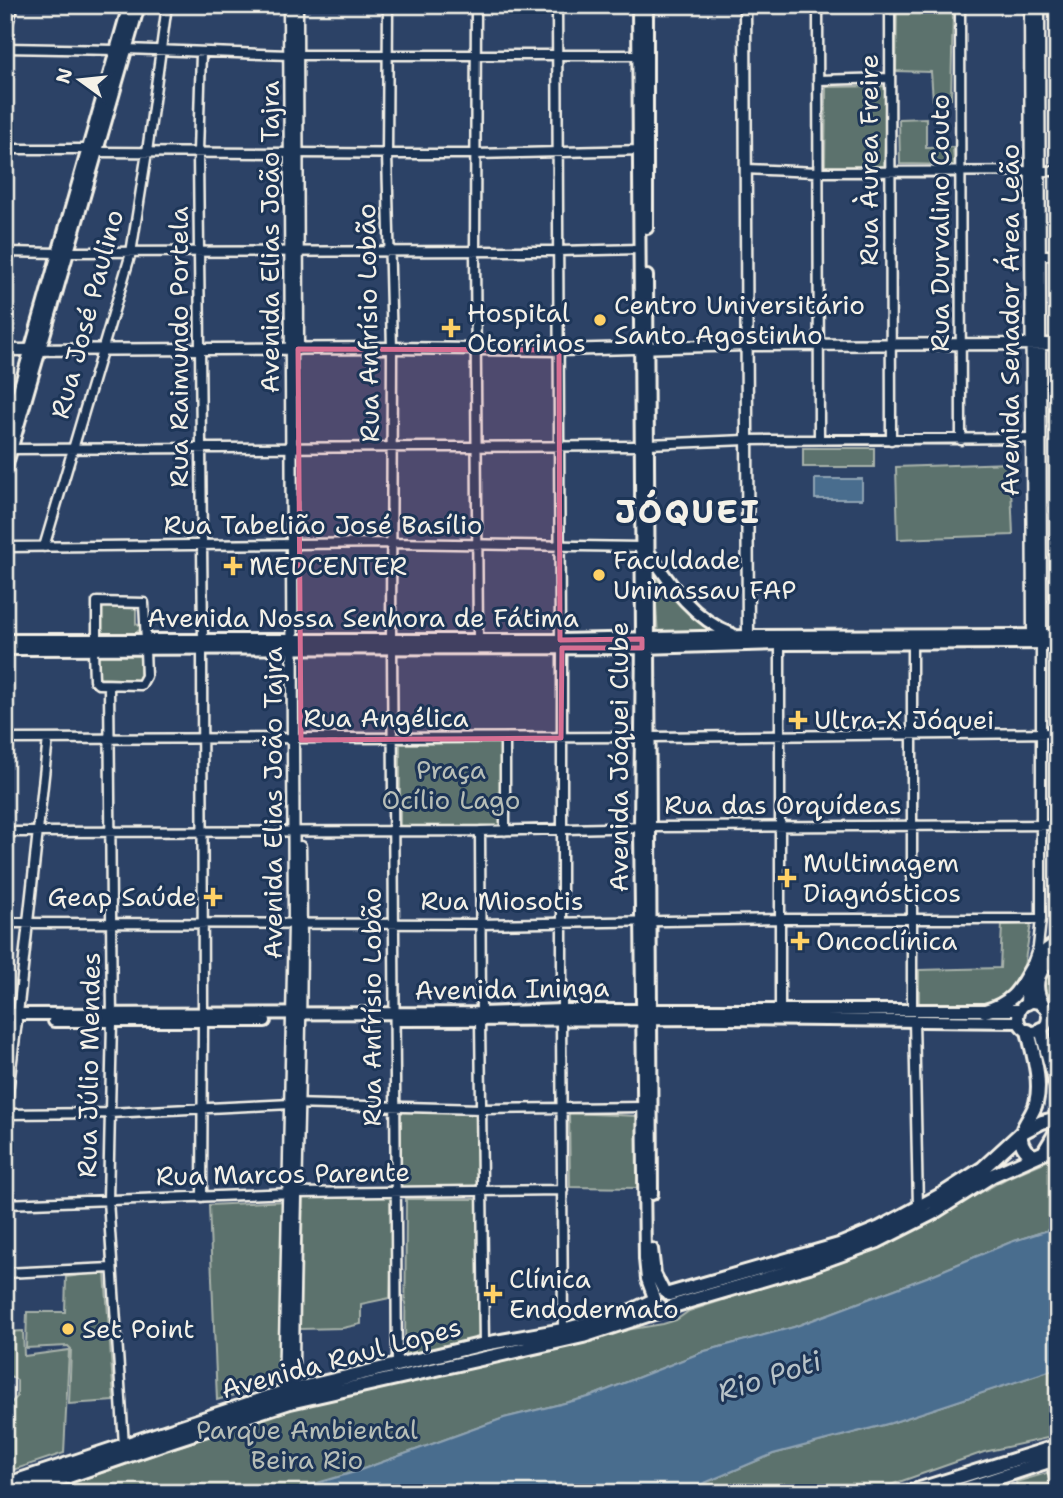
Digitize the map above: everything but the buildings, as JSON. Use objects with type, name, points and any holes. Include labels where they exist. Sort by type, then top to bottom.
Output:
[{"type":"main road","points":[[5,471],[8,444],[121,50],[129,5]]},
{"type":"main road","points":[[121,50],[139,5]]},
{"type":"main road","name":"Avenida Jóquei Clube","points":[[638,5],[643,55]]},
{"type":"main road","name":"Avenida Jóquei Clube","points":[[643,348],[640,249],[643,55],[647,5]]},
{"type":"main road","name":"Avenida Jóquei Clube","points":[[642,150],[645,827],[652,1259],[662,1301]]},
{"type":"main road","points":[[644,549],[686,604],[715,626],[743,636]]},
{"type":"main road","name":"Avenida Nossa Senhora de Fátima","points":[[5,649],[296,644],[912,644],[1058,635]]},
{"type":"main road","name":"Avenida Nossa Senhora de Fátima","points":[[646,643],[743,636],[1038,638],[1058,643]]},
{"type":"main road","name":"Avenida Nossa Senhora de Fátima","points":[[391,645],[478,639],[561,644]]},
{"type":"main road","name":"Avenida Nossa Senhora de Fátima","points":[[5,640],[95,646]]},
{"type":"main road","points":[[985,1011],[1010,1000],[1041,953],[1058,943]]},
{"type":"main road","points":[[1027,1019],[1048,1018],[1036,981],[1045,963],[1058,952]]},
{"type":"main road","points":[[1031,968],[1027,1019],[1038,1094],[1032,1115],[1021,1133],[1024,1148],[1039,1154],[1058,1129]]},
{"type":"main road","points":[[1027,1019],[1035,1002],[1043,1005]]},
{"type":"main road","name":"Avenida Ininga","points":[[648,1015],[780,1010],[1027,1019]]},
{"type":"main road","name":"Avenida Ininga","points":[[5,1014],[13,1019],[480,1017],[562,1014],[913,1015],[985,1011],[1027,1019]]},
{"type":"main road","name":"Avenida Jóquei Clube","points":[[648,1015],[644,1107],[645,1259],[647,1279],[662,1301]]},
{"type":"main road","points":[[1027,1019],[1055,1072],[1058,1091]]},
{"type":"main road","name":"Avenida Raul Lopes","points":[[5,1485],[288,1390],[484,1344],[563,1330],[629,1312],[839,1245],[880,1228],[918,1207],[983,1168],[1021,1133],[1042,1122],[1058,1118]]},
{"type":"main road","name":"Avenida Raul Lopes","points":[[19,1493],[310,1397],[583,1336],[662,1301],[809,1266],[878,1241],[933,1213],[993,1175],[1058,1146]]},
{"type":"main road","points":[[310,1397],[317,1391],[337,1386],[341,1382],[340,1378]]},
{"type":"main road","points":[[953,1493],[1058,1446]]},
{"type":"main road","points":[[907,1493],[1054,1459]]},
{"type":"street","points":[[5,32],[14,5]]},
{"type":"street","name":"Rua José Paulino","points":[[44,547],[131,253],[148,152],[167,5]]},
{"type":"street","name":"Avenida Elias João Tajra","points":[[288,1390],[298,924],[294,153],[293,55],[289,5]]},
{"type":"street","name":"Avenida Elias João Tajra","points":[[293,55],[297,5]]},
{"type":"street","name":"Rua Anfrísio Lobão","points":[[388,5],[397,1366]]},
{"type":"street","points":[[476,5],[478,639]]},
{"type":"street","points":[[557,5],[563,1330]]},
{"type":"street","points":[[743,636],[747,345],[745,5]]},
{"type":"street","points":[[818,5],[819,439]]},
{"type":"street","name":"Rua Àurea Freire","points":[[890,5],[891,440]]},
{"type":"street","name":"Rua Durvalino Couto","points":[[960,5],[961,440]]},
{"type":"street","name":"Avenida Senador Área Leão","points":[[1030,5],[1035,171],[1041,825],[1041,919],[1038,947],[1031,968]]},
{"type":"street","name":"Avenida Senador Área Leão","points":[[1036,344],[1040,255],[1035,171],[1039,5]]},
{"type":"street","points":[[5,48],[293,55],[643,55]]},
{"type":"street","name":"Rua Raimundo Portela","points":[[201,53],[198,152],[203,831],[202,1197]]},
{"type":"street","points":[[818,80],[890,78]]},
{"type":"street","points":[[5,149],[387,154],[642,150]]},
{"type":"street","points":[[745,169],[817,172],[1058,171]]},
{"type":"street","points":[[5,252],[640,249]]},
{"type":"street","points":[[1040,255],[1058,255]]},
{"type":"street","points":[[5,350],[559,350],[747,345],[1058,344]]},
{"type":"street","points":[[8,444],[72,449],[477,447],[644,445],[746,440],[1036,438]]},
{"type":"street","name":"Avenida Elias João Tajra","points":[[295,448],[290,510],[296,545]]},
{"type":"street","name":"Rua Tabelião José Basílio","points":[[5,547],[390,543],[644,549]]},
{"type":"street","points":[[97,602],[144,603],[145,645],[144,683],[98,684],[94,680],[97,602]]},
{"type":"street","points":[[780,644],[780,1010]]},
{"type":"street","points":[[912,644],[913,1015],[918,1207]]},
{"type":"street","name":"Rua Júlio Mendes","points":[[109,685],[111,1018],[108,1200],[124,1445]]},
{"type":"street","name":"Rua Angélica","points":[[5,739],[297,740],[1058,733]]},
{"type":"street","points":[[505,738],[505,831]]},
{"type":"street","points":[[48,739],[28,923],[13,1019],[5,1115],[109,1114],[295,1104],[481,1109],[644,1107]]},
{"type":"street","name":"Rua das Orquídeas","points":[[5,832],[505,831],[645,827],[1058,825]]},
{"type":"street","points":[[480,831],[484,1344]]},
{"type":"street","name":"Rua Miosotis","points":[[5,923],[480,924],[781,919],[1041,919]]},
{"type":"street","name":"Rua Marcos Parente","points":[[5,1204],[292,1193],[563,1190]]},
{"type":"street","points":[[5,1273],[111,1268]]},
{"type":"street","points":[[1054,1459],[1057,1493]]},
{"type":"highlighted area","points":[[298,349],[559,350],[560,640],[642,639],[642,648],[562,648],[561,738],[301,740]]},
{"type":"green space","points":[[897,8],[953,10],[951,99],[933,100],[931,72],[896,71]]},
{"type":"green space","points":[[887,86],[884,166],[825,166],[826,87]]},
{"type":"green space","points":[[926,118],[926,148],[953,147],[954,165],[900,164],[899,119]]},
{"type":"green space","points":[[1050,354],[1058,354],[1058,423],[1049,423]]},
{"type":"green space","points":[[803,448],[874,448],[874,467],[803,467]]},
{"type":"green space","points":[[1010,463],[1013,535],[898,539],[896,467]]},
{"type":"green space","points":[[654,576],[689,614],[716,634],[658,635]]},
{"type":"green space","points":[[99,606],[140,606],[136,607],[136,624],[141,629],[134,634],[99,635]]},
{"type":"green space","points":[[140,652],[138,680],[98,676],[97,653]]},
{"type":"green space","name":"Praça Ocílio Lago","points":[[503,743],[502,828],[400,826],[400,744]]},
{"type":"green space","points":[[1031,924],[1022,978],[997,1005],[919,1008],[919,970],[1000,968],[1002,925]]},
{"type":"green space","points":[[1058,961],[1058,1064],[1052,1051],[1055,1013],[1042,987],[1043,976],[1048,967]]},
{"type":"green space","points":[[400,1112],[477,1112],[477,1187],[401,1188]]},
{"type":"green space","points":[[569,1113],[638,1116],[638,1188],[570,1187]]},
{"type":"green space","name":"Parque Ambiental Beira Rio","points":[[1058,1156],[1058,1227],[1011,1242],[794,1327],[705,1351],[589,1397],[504,1418],[295,1491],[43,1493],[304,1404],[447,1374],[620,1331],[676,1320],[689,1311],[839,1263],[934,1218],[1007,1178]]},
{"type":"green space","points":[[303,1197],[393,1197],[390,1298],[361,1304],[361,1324],[343,1328],[300,1329]]},
{"type":"green space","points":[[406,1199],[480,1199],[480,1340],[405,1357]]},
{"type":"green space","points":[[286,1201],[281,1382],[217,1400],[209,1205]]},
{"type":"green space","name":"Set Point","points":[[105,1272],[114,1401],[69,1404],[71,1349],[68,1346],[26,1348],[27,1312],[65,1312],[66,1277]]},
{"type":"green space","points":[[23,1331],[24,1356],[69,1350],[64,1453],[10,1471],[5,1437],[5,1409],[17,1397],[17,1380],[5,1373],[5,1332]]},
{"type":"green space","points":[[1058,1368],[1056,1436],[984,1452],[868,1493],[681,1493],[773,1454],[891,1423]]},
{"type":"green space","points":[[1050,1472],[1054,1493],[1018,1493],[1016,1482]]},
{"type":"water","points":[[815,479],[862,479],[862,499],[815,499]]},
{"type":"water","name":"Rio Poti","points":[[1058,1227],[1058,1368],[891,1423],[773,1454],[681,1493],[283,1493],[355,1472],[504,1418],[589,1397],[705,1351],[794,1327],[1011,1242]]},
{"type":"place","name":"Centro Universitário Santo Agostinho","points":[[600,320]]},
{"type":"place","name":"Hospital Otorrinos","points":[[451,328]]},
{"type":"place","name":"MEDCENTER","points":[[233,566]]},
{"type":"place","name":"Faculdade Uninassau FAP","points":[[599,575]]},
{"type":"place","name":"Ultra-X Jóquei","points":[[798,720]]},
{"type":"place","name":"Multimagem Diagnósticos","points":[[787,878]]},
{"type":"place","name":"Geap Saúde","points":[[213,897]]},
{"type":"place","name":"Oncoclínica","points":[[800,941]]},
{"type":"place","name":"Clínica Endodermato","points":[[493,1294]]},
{"type":"place","name":"Set Point","points":[[68,1329]]},
{"type":"district","name":"JÓQUEI","points":[[688,511]]}]
